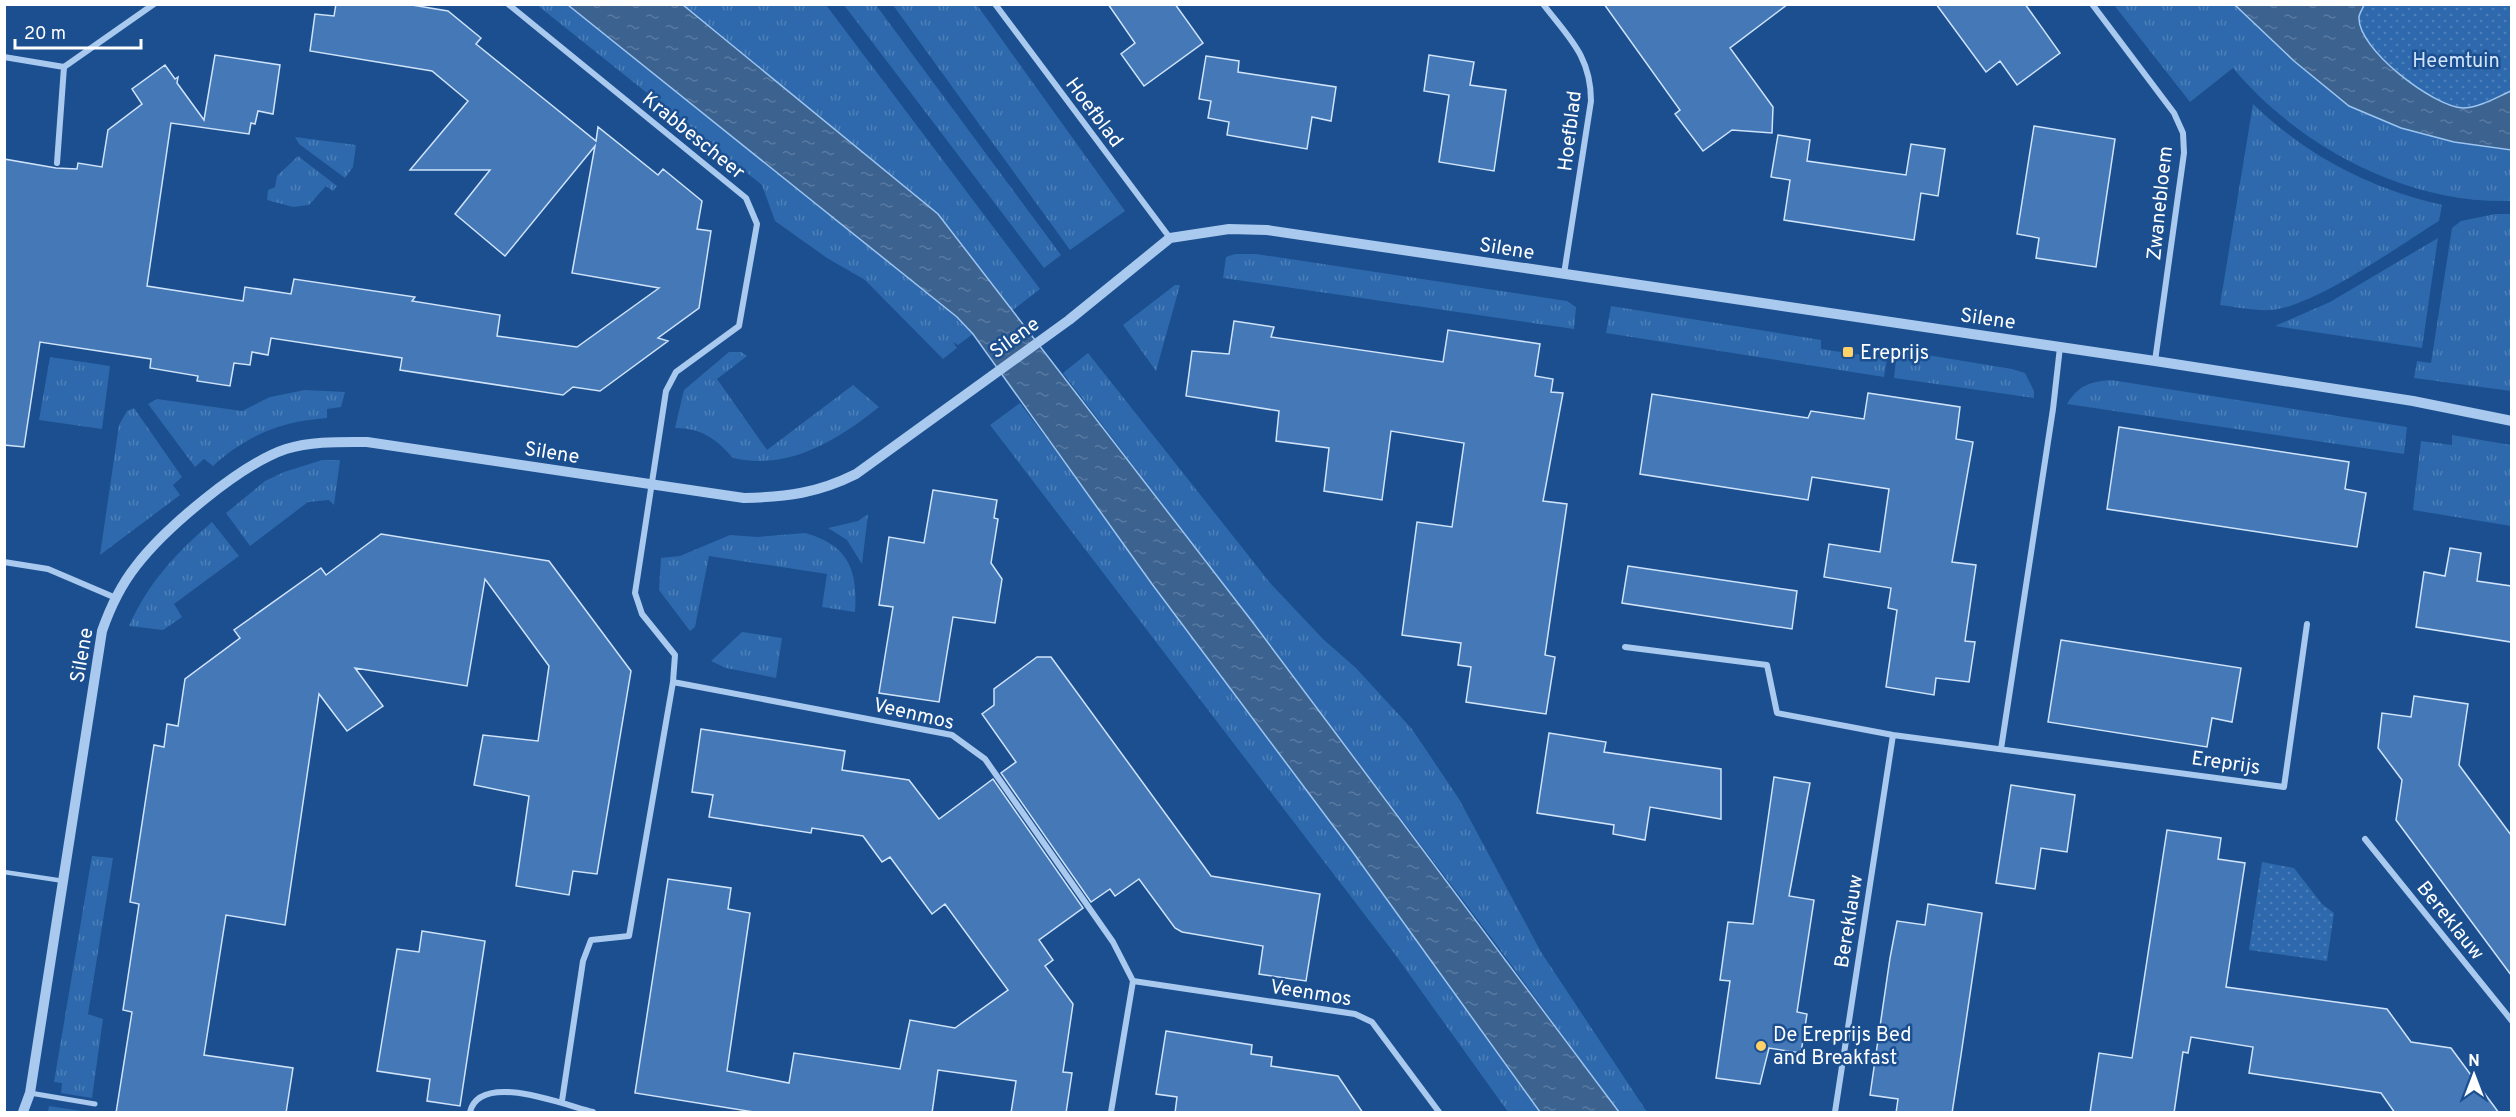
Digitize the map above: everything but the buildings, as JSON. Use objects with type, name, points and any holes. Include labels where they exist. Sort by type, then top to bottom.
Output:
[{"type":"street","points":[[4,57],[64,67],[154,4]]},
{"type":"street","name":"Krabbescheer","points":[[508,4],[746,198],[757,224],[739,326],[676,372],[666,391],[650,485]]},
{"type":"street","name":"Hoefblad","points":[[995,4],[1170,238]]},
{"type":"street","name":"Hoefblad","points":[[1543,4],[1584,59],[1591,80],[1591,101],[1564,275]]},
{"type":"street","name":"Zwanebloem","points":[[2092,4],[2174,113],[2183,133],[2184,153],[2155,361]]},
{"type":"street","points":[[57,163],[64,67]]},
{"type":"street","name":"Silene","points":[[23,1113],[30,1093],[65,881],[102,631],[116,598],[135,567],[155,544],[207,499],[260,460],[286,449],[310,444],[368,442],[744,498],[788,498],[832,486],[856,474],[1050,334],[1170,238],[1229,229],[1267,230],[2155,361],[2413,401],[2511,421]]},
{"type":"street","points":[[2001,749],[2053,408],[2060,347]]},
{"type":"street","points":[[562,1101],[583,961],[591,940],[629,936],[673,682],[675,655],[642,614],[635,593],[650,485]]},
{"type":"street","points":[[4,562],[48,569],[116,598]]},
{"type":"street","name":"Ereprijs","points":[[1625,647],[1767,665],[1777,712],[1893,735],[2284,787],[2307,624]]},
{"type":"street","name":"Veenmos","points":[[673,682],[952,735],[985,759],[1113,942],[1133,981],[1355,1014],[1372,1022],[1439,1113]]},
{"type":"street","name":"Bereklauw","points":[[1835,1113],[1893,735]]},
{"type":"street","name":"Bereklauw","points":[[2366,839],[2511,1021]]},
{"type":"street","points":[[1111,1113],[1133,981]]},
{"type":"street","points":[[470,1113],[474,1103],[494,1091],[562,1101],[593,1113]]},
{"type":"street","points":[[30,1093],[96,1104]]},
{"type":"lane","points":[[4,872],[65,881]]},
{"type":"green space","points":[[537,5],[568,5],[957,317],[973,334],[958,345],[953,342],[957,348],[943,359],[865,280],[827,258],[775,221],[762,185]]},
{"type":"green space","points":[[683,5],[826,5],[1040,289],[1013,310],[938,214]]},
{"type":"green space","points":[[844,5],[876,5],[1061,255],[1044,268]]},
{"type":"green space","points":[[893,5],[977,5],[1125,211],[1070,250]]},
{"type":"green space","points":[[2114,5],[2235,5],[2294,61],[2349,106],[2454,142],[2511,150],[2511,201],[2472,199],[2433,193],[2395,181],[2358,165],[2323,146],[2290,123],[2260,97],[2233,68],[2190,102]]},
{"type":"green space","name":"Heemtuin","points":[[2278,5],[2511,5],[2511,117],[2462,125]]},
{"type":"green space","points":[[2253,104],[2295,139],[2340,168],[2389,189],[2442,205],[2439,221],[2333,287],[2310,298],[2271,310],[2220,305]]},
{"type":"green space","points":[[295,137],[356,145],[353,167],[345,178],[299,144]]},
{"type":"green space","points":[[298,156],[337,186],[333,191],[326,186],[309,205],[293,207],[267,200],[268,190],[275,187],[277,176]]},
{"type":"green space","points":[[2495,214],[2511,214],[2511,391],[2414,378],[2417,361],[2431,363],[2452,228],[2461,221]]},
{"type":"green space","points":[[2438,238],[2422,348],[2275,326],[2330,302]]},
{"type":"green space","points":[[1235,254],[1256,254],[1567,301],[1576,307],[1574,329],[1223,278],[1226,257]]},
{"type":"green space","points":[[1175,285],[1180,285],[1156,371],[1123,325]]},
{"type":"green space","points":[[1611,306],[1821,340],[1821,349],[1887,359],[1884,377],[1606,333]]},
{"type":"green space","points":[[1897,350],[2025,373],[2034,391],[2034,398],[1894,378]]},
{"type":"green space","points":[[729,352],[741,352],[747,356],[717,379],[767,450],[853,385],[879,407],[847,431],[811,450],[773,460],[753,461],[733,458],[721,445],[701,432],[675,428],[684,390]]},
{"type":"green space","points":[[1088,353],[1271,584],[1324,640],[1356,668],[1412,729],[1459,799],[1541,952],[1647,1112],[1619,1112],[1493,940],[1063,373]]},
{"type":"green space","points":[[50,357],[110,366],[102,429],[39,420]]},
{"type":"green space","points":[[2111,380],[2407,427],[2404,454],[2067,404],[2085,386]]},
{"type":"green space","points":[[305,390],[345,392],[341,407],[327,409],[327,418],[280,426],[252,438],[213,466],[204,459],[195,467],[148,404],[157,399],[242,411],[270,397]]},
{"type":"green space","points":[[1020,403],[1352,851],[1540,1112],[1508,1112],[1394,953],[990,425]]},
{"type":"green space","points":[[134,408],[182,477],[173,485],[180,495],[100,555],[119,425],[127,411]]},
{"type":"green space","points":[[2452,435],[2511,445],[2511,526],[2413,510],[2421,441],[2452,445]]},
{"type":"green space","points":[[322,460],[340,460],[334,505],[329,500],[308,502],[250,546],[226,513],[265,481],[284,472]]},
{"type":"green space","points":[[868,514],[862,564],[847,540],[828,528],[858,521]]},
{"type":"green space","points":[[212,522],[239,556],[174,604],[182,617],[163,630],[129,626],[145,596],[164,569]]},
{"type":"green space","points":[[805,533],[831,544],[847,561],[855,583],[855,612],[822,607],[827,574],[709,556],[695,627],[690,631],[659,590],[661,558],[680,556],[730,535],[757,537]]},
{"type":"green space","points":[[742,632],[782,638],[776,678],[726,668],[711,661]]},
{"type":"green space","points":[[92,856],[113,858],[88,1014],[103,1019],[92,1098],[61,1093],[62,1083],[54,1082]]},
{"type":"green space","points":[[2262,862],[2294,868],[2322,904],[2334,913],[2327,961],[2249,950]]},
{"type":"green space","points":[[49,1106],[88,1112],[48,1112]]},
{"type":"water","points":[[568,5],[683,5],[938,214],[1251,620],[1619,1112],[1540,1112],[1352,851],[1152,584],[973,334],[957,317]]},
{"type":"water","points":[[2235,5],[2364,5],[2359,17],[2362,30],[2370,45],[2399,74],[2434,98],[2450,105],[2469,108],[2511,91],[2511,150],[2454,142],[2401,128],[2349,106],[2294,61]]},
{"type":"place","name":"Ereprijs","points":[[1848,352]]},
{"type":"place","name":"De Ereprijs Bed and Breakfast","points":[[1761,1046]]}]
